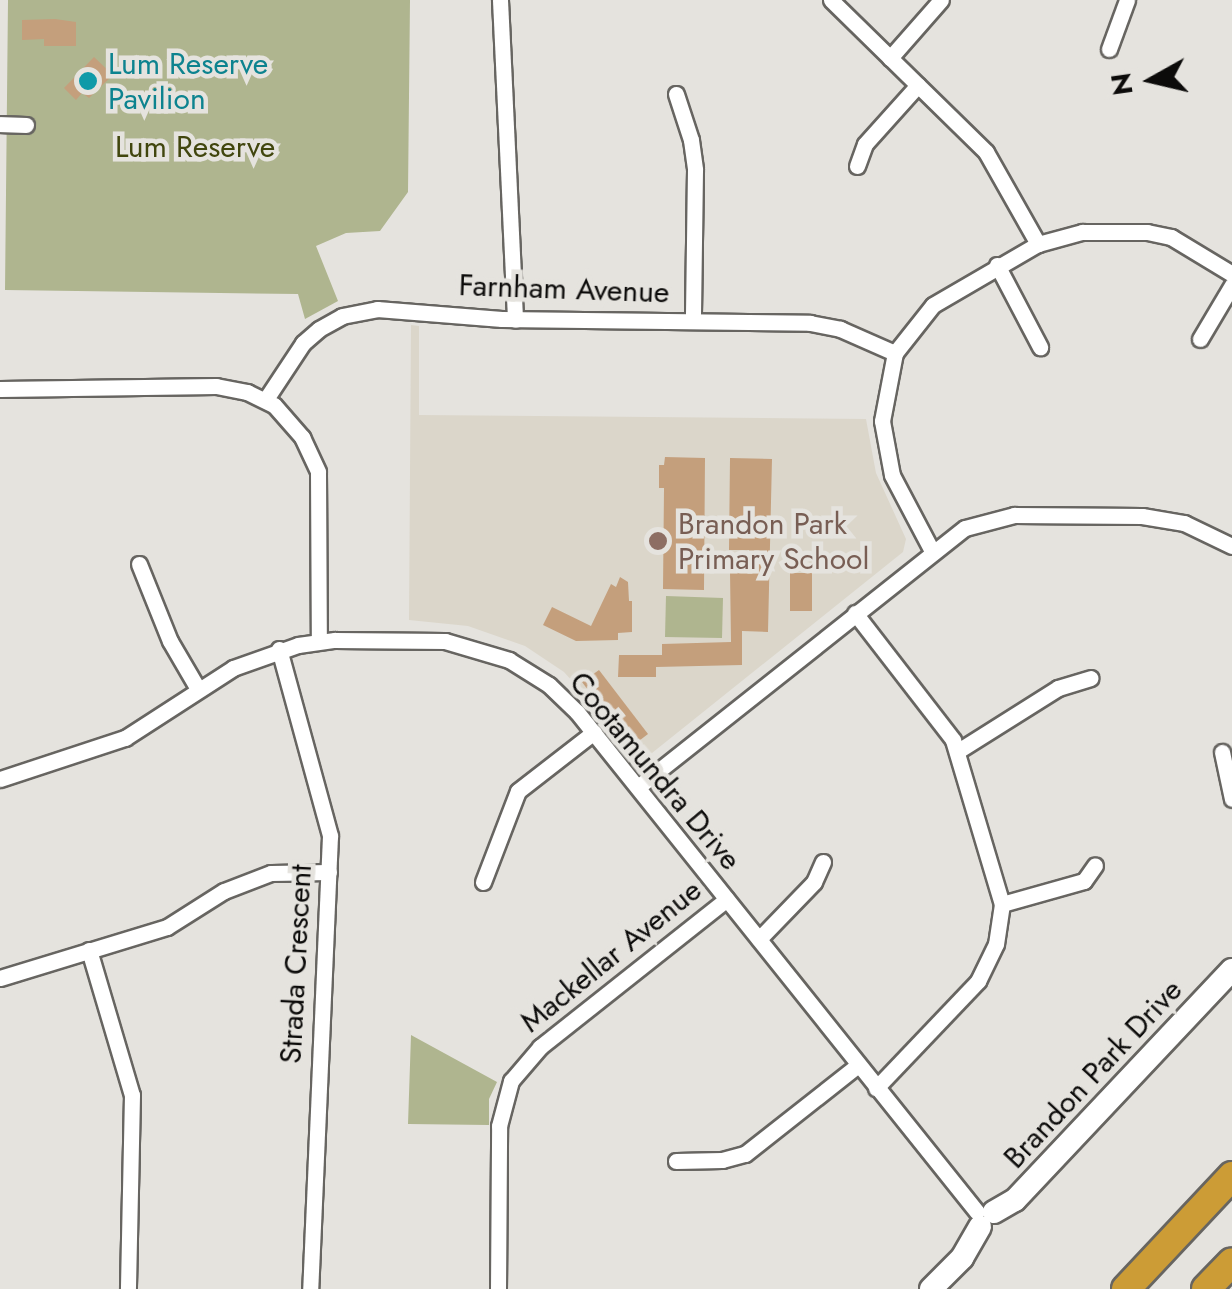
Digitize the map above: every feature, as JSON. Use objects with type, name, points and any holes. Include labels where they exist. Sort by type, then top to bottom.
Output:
[{"type":"highway","points":[[1126,1289],[1232,1176]]},
{"type":"highway","points":[[1206,1289],[1232,1262]]},
{"type":"street","points":[[500,0],[515,320]]},
{"type":"street","points":[[831,0],[986,152],[1038,244]]},
{"type":"street","points":[[890,58],[941,0]]},
{"type":"street","points":[[1108,49],[1126,0]]},
{"type":"street","points":[[857,166],[865,144],[918,84]]},
{"type":"street","points":[[676,94],[687,124],[695,170],[694,321]]},
{"type":"street","points":[[0,124],[26,125]]},
{"type":"street","points":[[932,551],[895,483],[883,438],[884,392],[896,353],[932,306],[1038,244],[1082,232],[1147,232],[1185,243],[1232,274]]},
{"type":"street","points":[[997,265],[1040,347]]},
{"type":"street","points":[[1200,339],[1232,285]]},
{"type":"street","name":"Farnham Avenue","points":[[266,400],[303,343],[342,316],[368,310],[418,309],[515,320],[821,324],[896,353]]},
{"type":"street","points":[[0,388],[216,386],[266,400],[296,428],[318,472],[319,641]]},
{"type":"street","points":[[638,787],[954,534],[990,518],[1165,518],[1232,546]]},
{"type":"street","points":[[138,564],[172,646],[198,689]]},
{"type":"street","points":[[855,613],[958,750],[1002,904],[996,944],[978,981],[876,1088]]},
{"type":"street","name":"Cootamundra Drive","points":[[0,779],[125,738],[233,668],[279,650],[319,641],[446,641],[494,654],[549,685],[594,732],[876,1088],[984,1217]]},
{"type":"street","name":"Strada Crescent","points":[[279,650],[327,814],[329,872],[310,1289]]},
{"type":"street","points":[[958,750],[1064,685],[1090,678]]},
{"type":"street","points":[[483,882],[518,790],[594,732]]},
{"type":"street","points":[[1222,752],[1232,799]]},
{"type":"street","points":[[759,939],[814,882],[823,862]]},
{"type":"street","points":[[1002,904],[1084,881],[1095,864]]},
{"type":"street","points":[[0,978],[166,927],[224,891],[271,873],[329,872]]},
{"type":"street","name":"Mackellar Avenue","points":[[498,1289],[499,1126],[511,1081],[540,1047],[727,899]]},
{"type":"street","points":[[89,950],[132,1095],[128,1289]]},
{"type":"street","name":"Brandon Park Drive","points":[[931,1289],[962,1258],[984,1217],[1016,1200],[1232,970]]},
{"type":"street","points":[[676,1161],[722,1160],[745,1154],[858,1065]]},
{"type":"shaded area","name":"Brandon Park Primary School","points":[[411,325],[419,326],[419,415],[866,419],[876,473],[906,539],[903,552],[652,753],[639,756],[564,672],[525,646],[468,626],[409,620]]},
{"type":"green space","name":"Lum Reserve","points":[[8,0],[410,0],[408,192],[380,231],[346,233],[316,246],[338,301],[305,319],[298,294],[5,290]]},
{"type":"green space","points":[[666,596],[723,598],[722,638],[665,637]]},
{"type":"green space","points":[[411,1035],[497,1082],[489,1099],[489,1125],[408,1124]]},
{"type":"building","points":[[22,20],[76,22],[76,46],[44,46],[44,39],[22,40]]},
{"type":"building","name":"Lum Reserve Pavilion","points":[[94,57],[113,75],[89,98],[82,93],[76,100],[64,88]]},
{"type":"building","points":[[665,457],[705,458],[704,590],[663,589],[664,488],[659,488],[659,465],[664,465]]},
{"type":"building","points":[[730,458],[772,459],[768,632],[742,631],[742,665],[656,667],[656,677],[618,677],[619,655],[662,655],[662,644],[731,642],[730,572],[748,572],[749,550],[729,550]]},
{"type":"building","points":[[790,573],[812,573],[812,611],[790,611]]},
{"type":"building","points":[[620,577],[628,582],[632,632],[618,633],[618,640],[576,641],[543,625],[552,607],[591,626],[611,584],[616,587]]},
{"type":"building","points":[[599,670],[648,734],[631,747],[582,682]]},
{"type":"place","name":"Lum Reserve Pavilion","points":[[88,81]]},
{"type":"place","name":"Brandon Park Primary School","points":[[658,541]]}]
